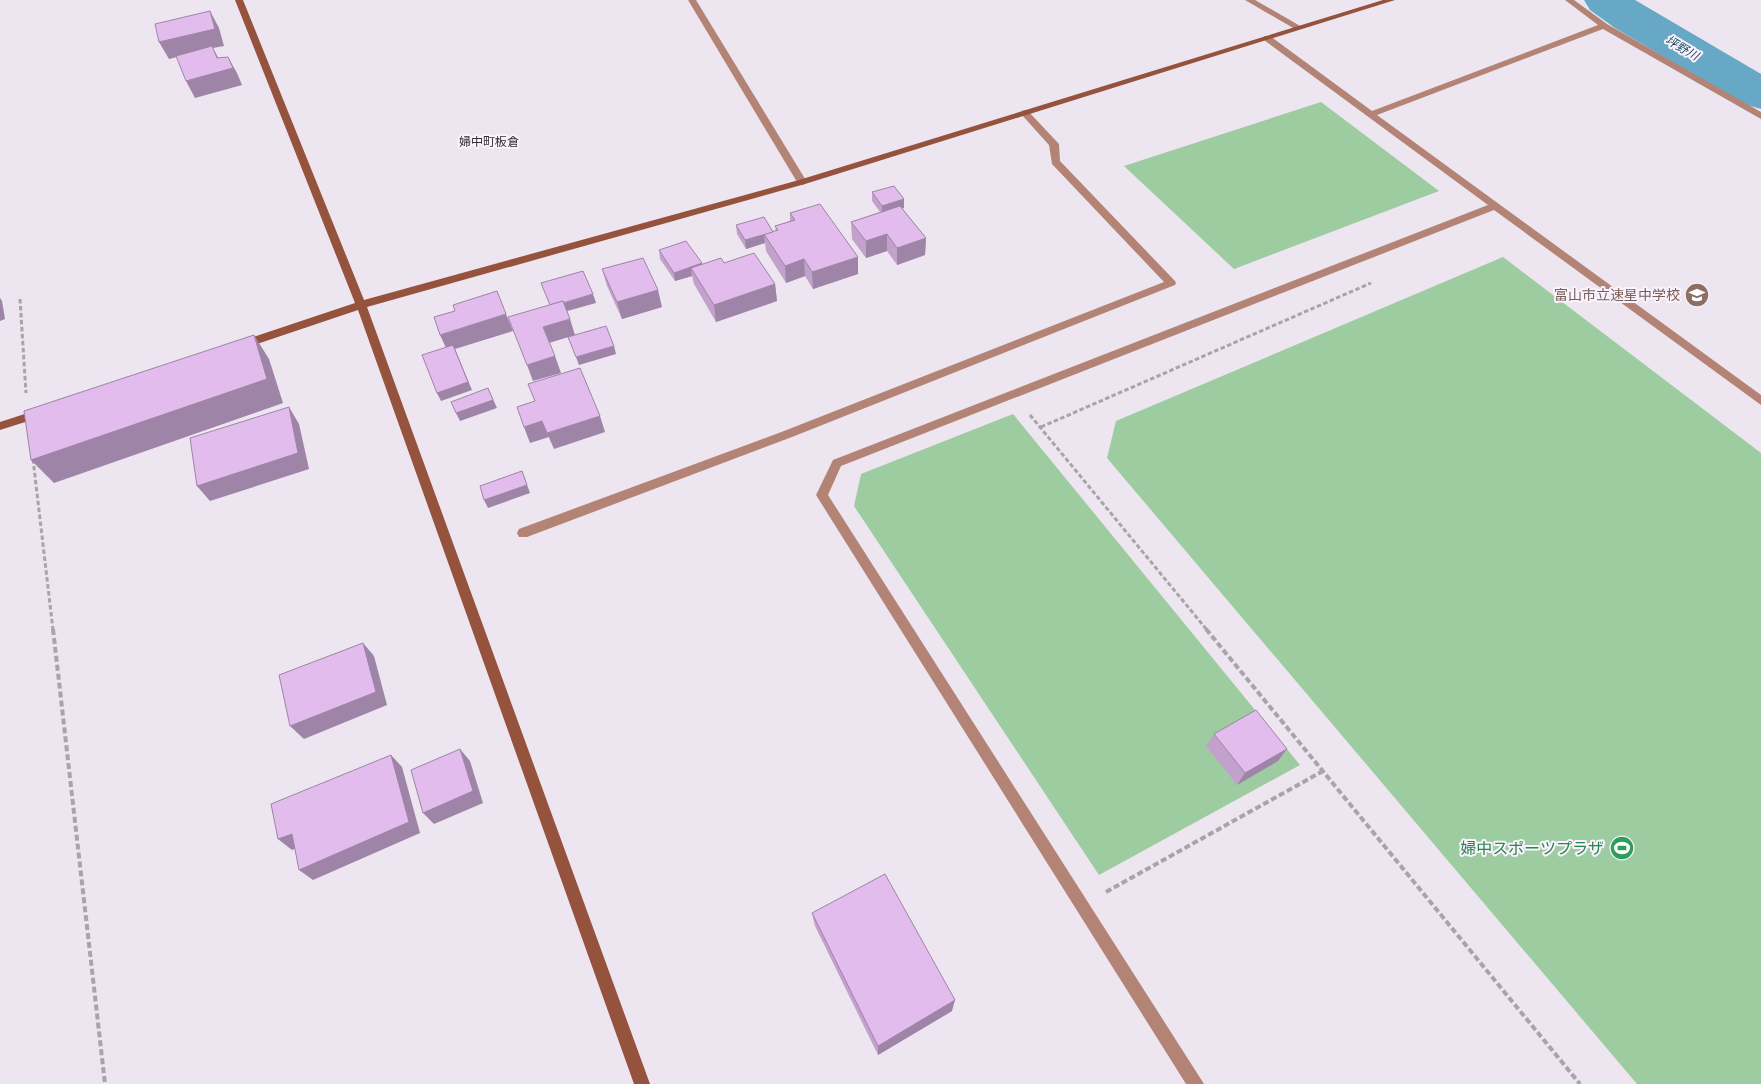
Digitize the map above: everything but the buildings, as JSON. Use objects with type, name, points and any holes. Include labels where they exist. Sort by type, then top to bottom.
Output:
[{"type":"street","points":[[239,0],[361,305],[642,1084]]},
{"type":"street","points":[[692,0],[802,182]]},
{"type":"street","points":[[1249,0],[1298,27]]},
{"type":"street","points":[[231,348],[361,305],[802,182],[1298,27],[1391,0]]},
{"type":"street","points":[[1569,0],[1604,26],[1761,116]]},
{"type":"street","points":[[1371,114],[1604,26]]},
{"type":"street","points":[[1267,38],[1761,401]]},
{"type":"street","points":[[523,533],[788,434],[1172,283],[1055,162],[1054,144],[1025,113]]},
{"type":"street","points":[[1196,1084],[822,495],[837,463],[1494,206]]},
{"type":"street","points":[[0,426],[47,410]]},
{"type":"path","points":[[1041,427],[1375,281]]},
{"type":"path","points":[[20,299],[28,417],[105,1084]]},
{"type":"path","points":[[1010,394],[1041,427],[1580,1084]]},
{"type":"path","points":[[1082,906],[1323,770]]},
{"type":"green space","points":[[1321,102],[1439,191],[1234,269],[1124,166]]},
{"type":"green space","points":[[1503,257],[1761,453],[1761,1084],[1637,1084],[1107,458],[1116,421]]},
{"type":"green space","points":[[1013,414],[1300,765],[1099,875],[854,506],[861,474]]},
{"type":"waterway","name":"坪野川","points":[[1606,0],[1631,18],[1761,94]]},
{"type":"place","name":"富山市立速星中学校","points":[[1697,295]]},
{"type":"place","name":"婦中スポーツプラザ","points":[[1622,848]]},
{"type":"district","name":"婦中町板倉","points":[[489,142]]}]
